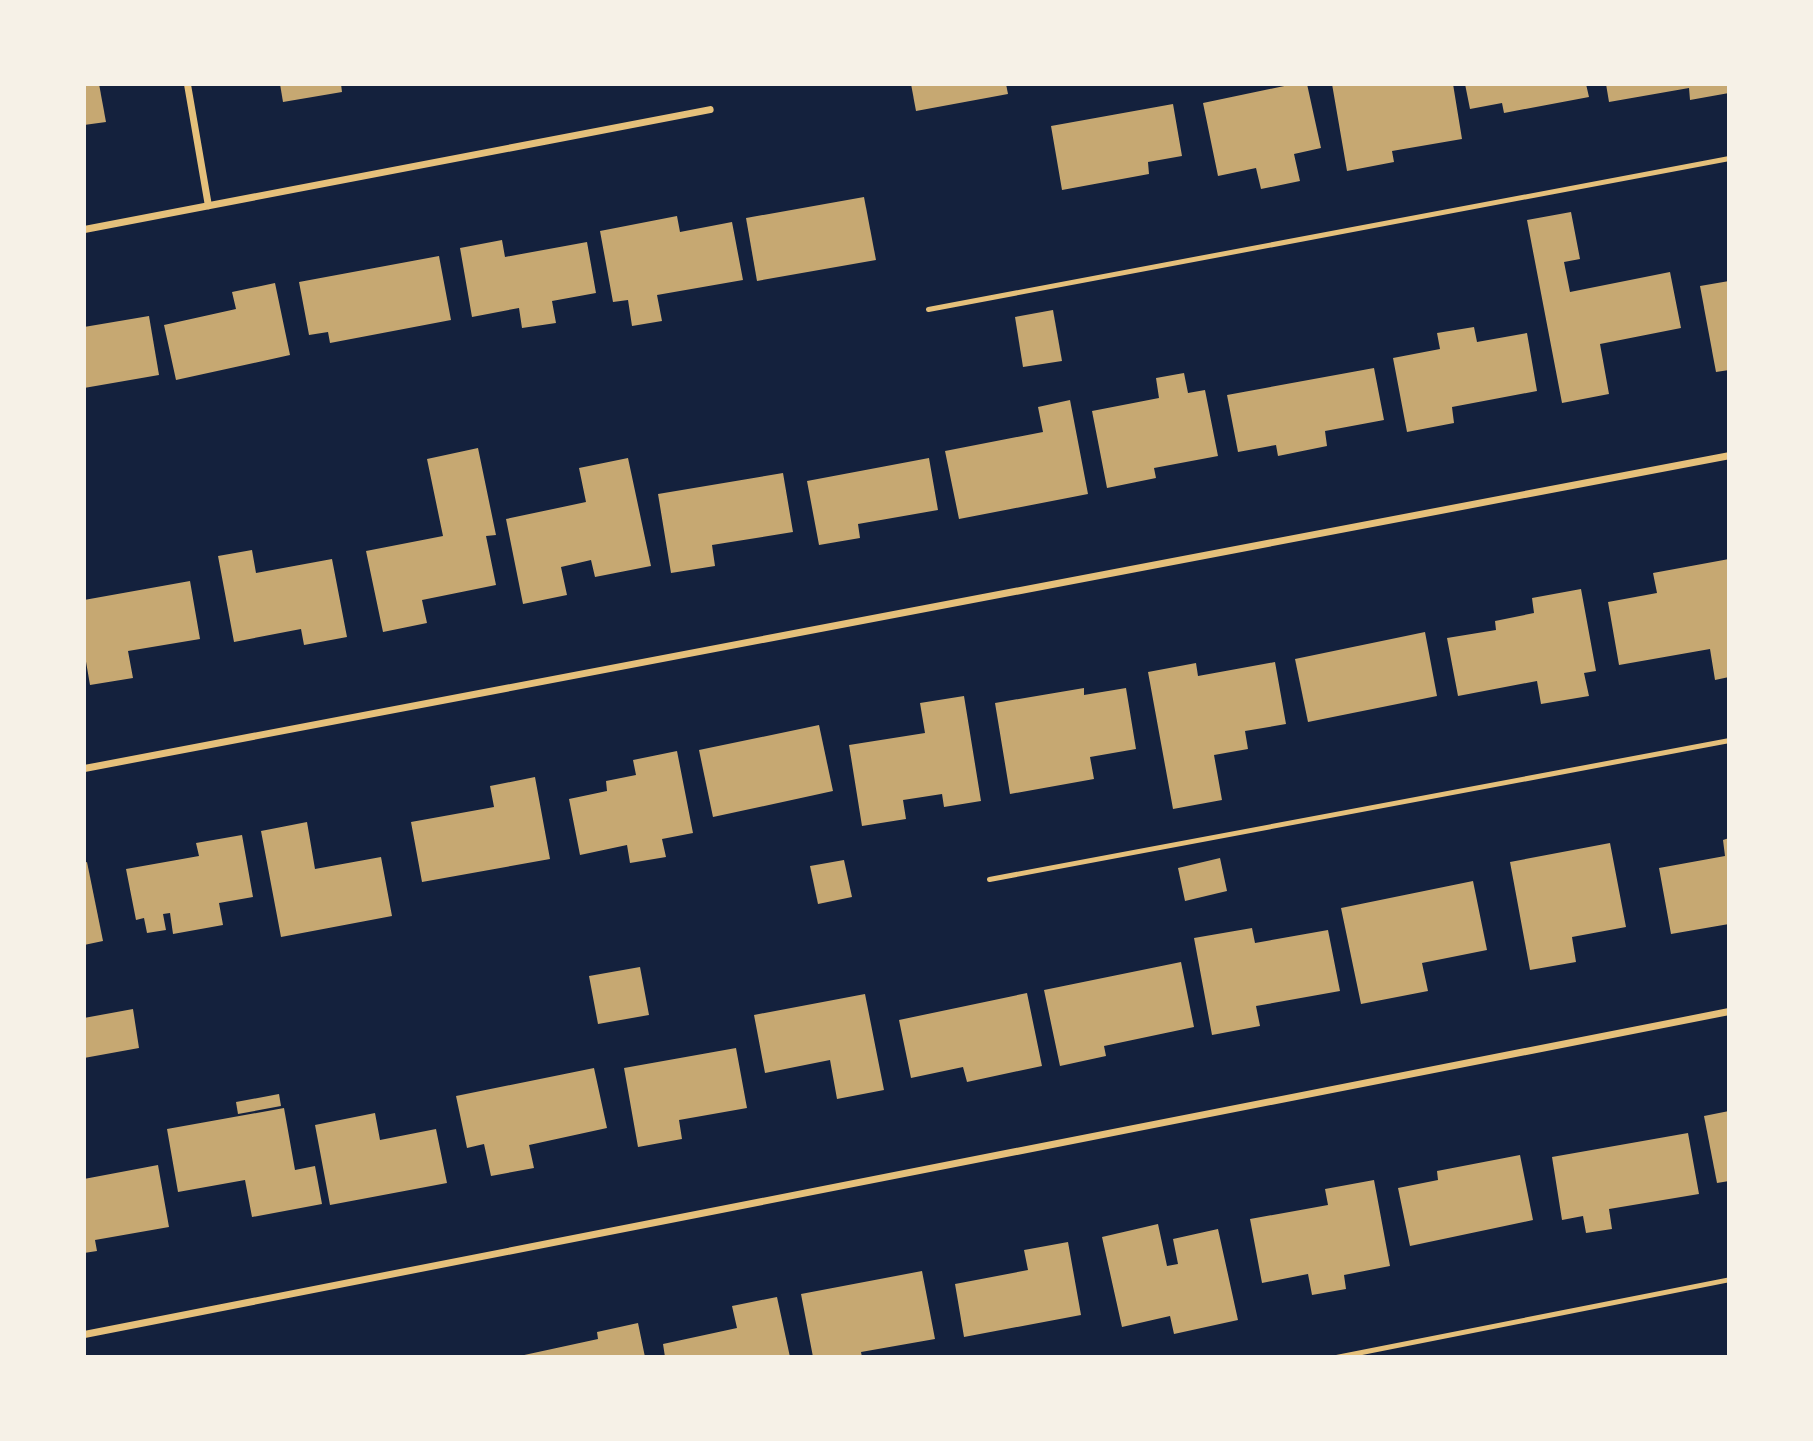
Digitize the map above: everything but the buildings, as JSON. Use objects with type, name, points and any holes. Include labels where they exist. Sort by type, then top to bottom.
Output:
[{"type":"street","points":[[187,84],[208,205]]},
{"type":"street","points":[[84,229],[710,109]]},
{"type":"street","points":[[84,768],[1729,455]]},
{"type":"street","points":[[84,1334],[1729,1011]]},
{"type":"lane","points":[[928,309],[1729,158]]},
{"type":"lane","points":[[989,879],[1729,740]]},
{"type":"lane","points":[[1336,1357],[1729,1279]]}]
